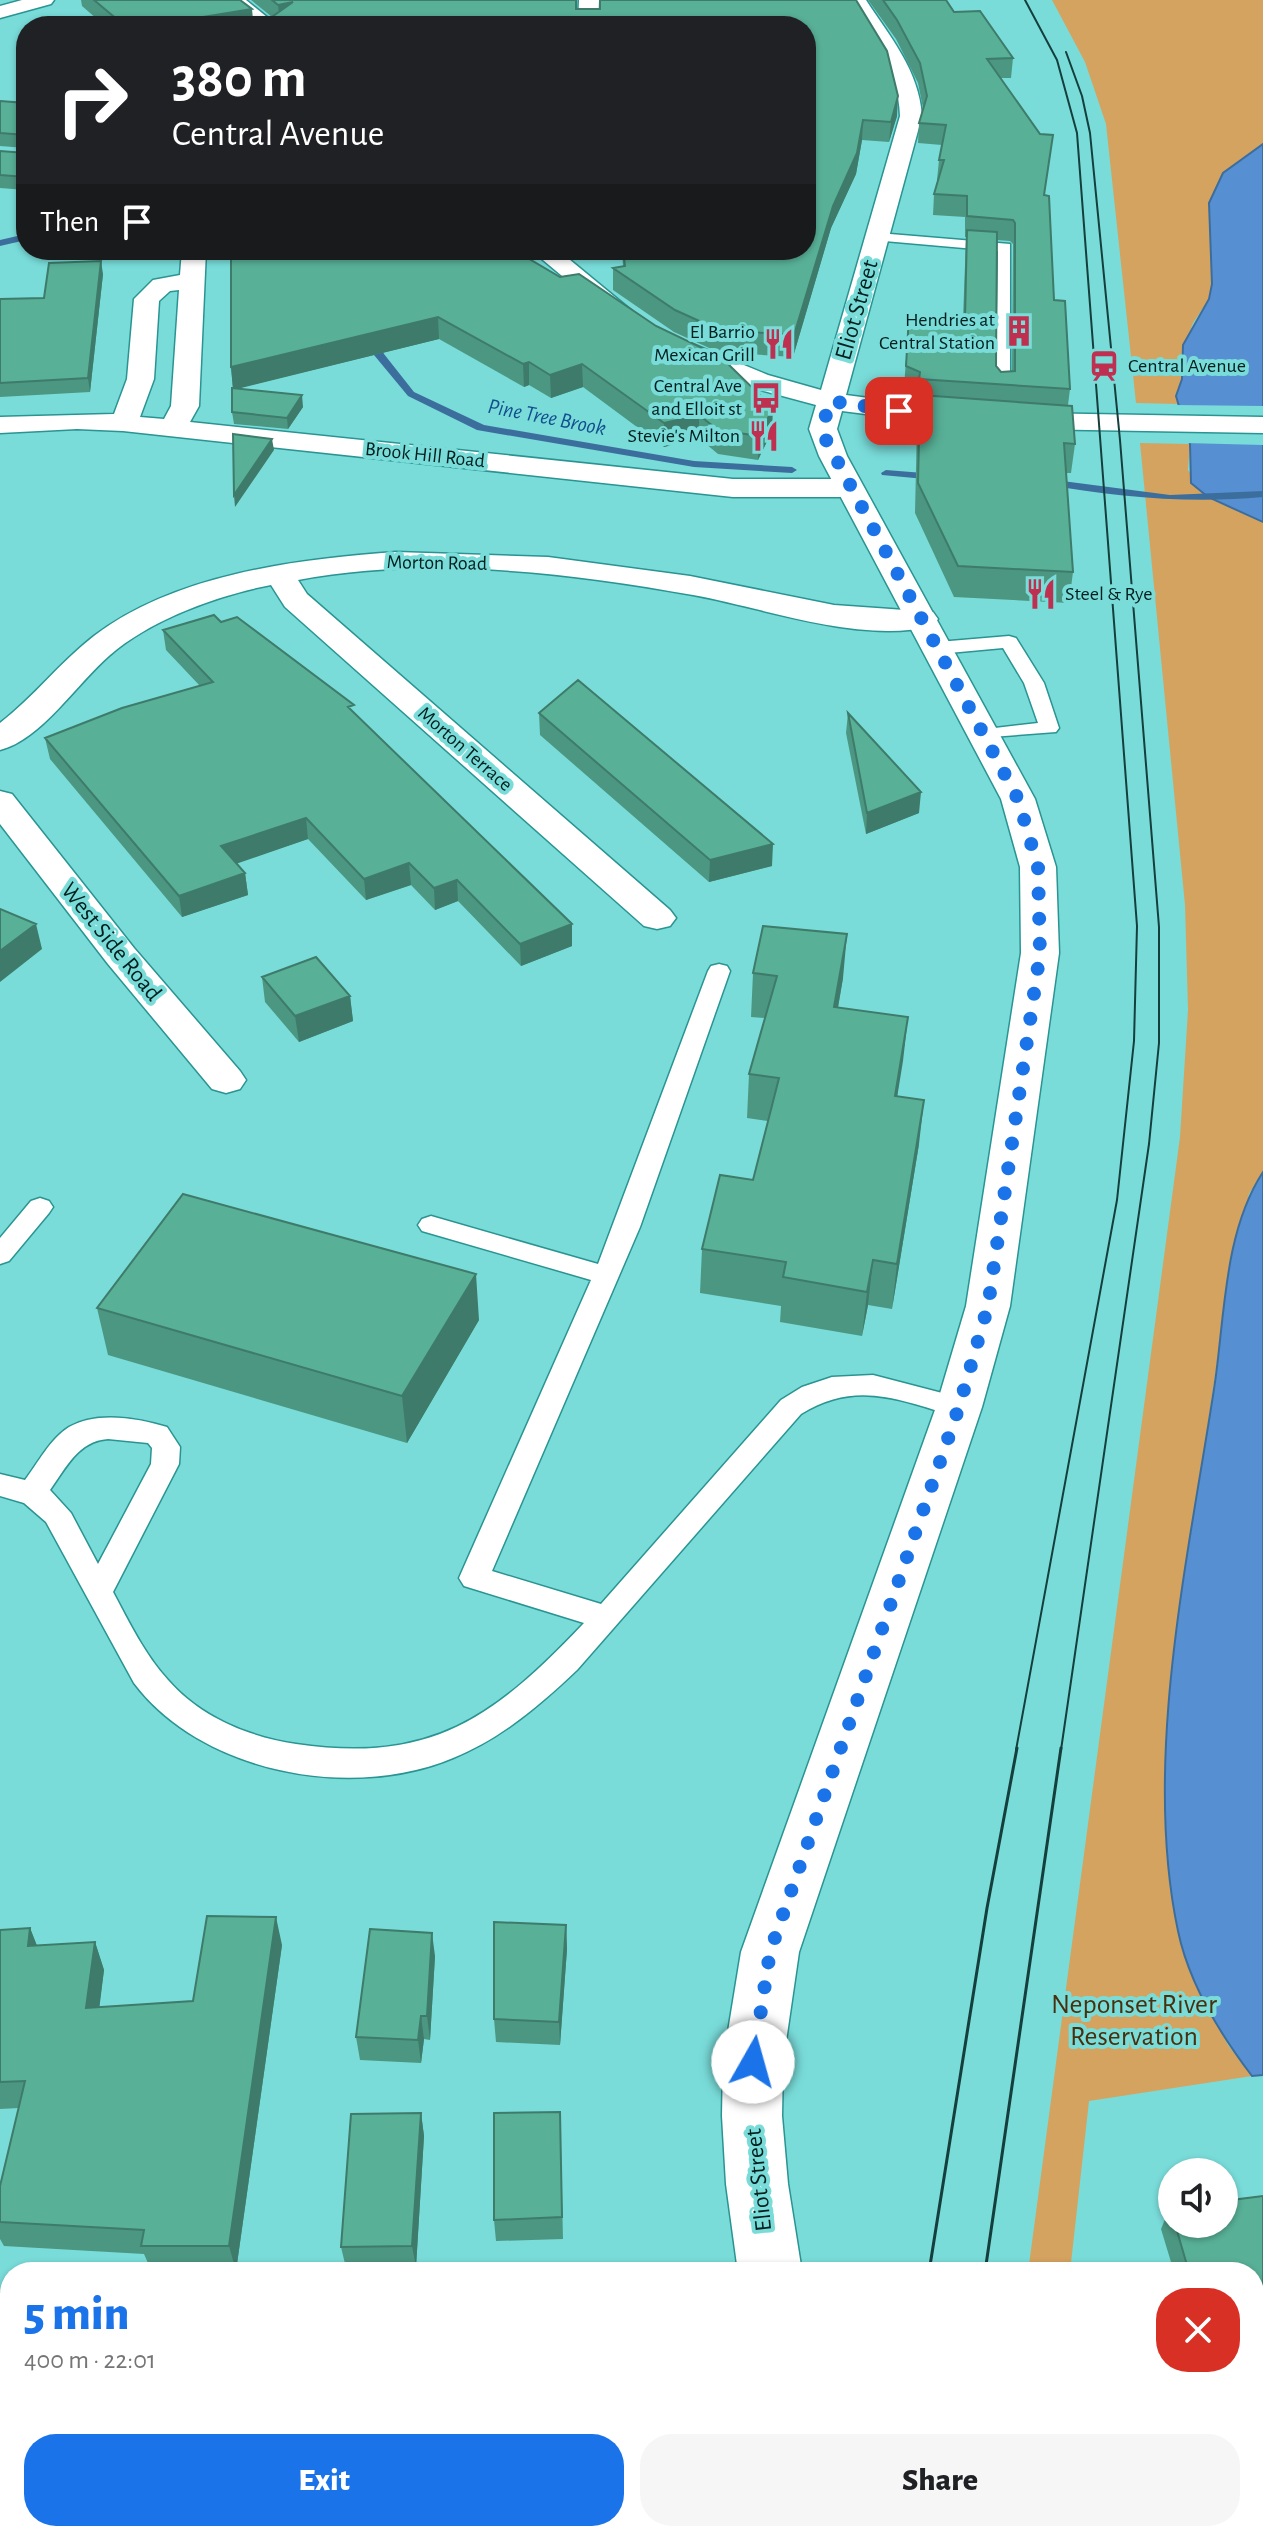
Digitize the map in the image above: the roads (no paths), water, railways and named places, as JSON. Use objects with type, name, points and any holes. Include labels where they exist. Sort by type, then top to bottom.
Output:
[{"type":"street","points":[[0,12],[44,0]]},
{"type":"street","points":[[234,0],[255,16]]},
{"type":"street","name":"Eliot Street","points":[[769,2262],[757,2184],[752,2116],[753,2062],[770,1952],[959,1407],[988,1306],[1040,953],[1040,894],[1033,845],[1018,799],[825,438],[824,422],[908,128],[911,98],[904,78],[856,0]]},
{"type":"street","points":[[173,428],[185,406],[193,260]]},
{"type":"street","points":[[562,260],[653,334],[767,384],[830,401],[990,419],[1263,425]]},
{"type":"street","points":[[123,423],[134,406],[139,388],[147,299],[162,285],[192,281]]},
{"type":"street","name":"Brook Hill Road","points":[[0,425],[77,421],[123,423],[733,488],[850,488]]},
{"type":"street","name":"Morton Road","points":[[0,740],[46,701],[83,660],[135,624],[202,594],[279,574],[365,562],[502,565],[671,582],[930,634]]},
{"type":"street","name":"Morton Terrace","points":[[279,574],[296,600],[657,918]]},
{"type":"street","name":"West Side Road","points":[[0,801],[91,920],[226,1080]]},
{"type":"lane","points":[[878,237],[1005,247],[1004,389]]},
{"type":"lane","points":[[930,634],[1009,642],[1034,683],[1049,728],[985,734]]},
{"type":"lane","points":[[607,1618],[474,1578],[627,1227],[719,971]]},
{"type":"lane","points":[[0,1255],[40,1207]]},
{"type":"lane","points":[[431,1225],[606,1275]]},
{"type":"lane","points":[[0,1485],[32,1493],[58,1516],[147,1677],[170,1704],[233,1740],[265,1752],[336,1765],[406,1760],[439,1752],[473,1736],[533,1695],[607,1618],[791,1407],[807,1395],[824,1387],[861,1383],[959,1407]]},
{"type":"lane","points":[[32,1493],[75,1435],[92,1427],[157,1434],[166,1447],[165,1464],[99,1591]]},
{"type":"water","points":[[1263,144],[1263,522],[1208,497],[1191,483],[1190,444],[1176,396],[1182,379],[1183,345],[1209,299],[1212,284],[1209,203],[1223,173]]},
{"type":"water","points":[[1263,1172],[1263,2075],[1252,2076],[1207,2008],[1183,1951],[1168,1866],[1165,1798],[1173,1660],[1228,1277],[1240,1222]]},
{"type":"waterway","name":"Pine Tree Brook","points":[[0,243],[16,239]]},
{"type":"waterway","name":"Pine Tree Brook","points":[[371,334],[379,355],[411,394],[481,428],[694,464],[792,470]]},
{"type":"waterway","name":"Pine Tree Brook","points":[[886,473],[936,477]]},
{"type":"waterway","name":"Pine Tree Brook","points":[[1047,482],[1170,498],[1263,494]]},
{"type":"tram line","points":[[1016,1750],[1117,1200],[1134,1041],[1137,926],[1077,133],[1057,60],[1025,0]]},
{"type":"tram line","points":[[1061,1750],[1149,1144],[1159,1043],[1159,927],[1120,440],[1090,133],[1082,96],[1066,52]]},
{"type":"tram line","points":[[931,2262],[987,1908],[1017,1748]]},
{"type":"tram line","points":[[986,2262],[1061,1748]]},
{"type":"place","name":"Hendries at Central Station","points":[[1019,331]]},
{"type":"place","name":"El Barrio Mexican Grill","points":[[779,344]]},
{"type":"place","name":"Central Avenue","points":[[1104,366]]},
{"type":"place","name":"Central Ave and Elloit st","points":[[766,398]]},
{"type":"place","name":"Stevie's Milton","points":[[764,436]]},
{"type":"place","name":"Steel & Rye","points":[[1041,594]]},
{"type":"park label","name":"Neponset River Reservation","points":[[1134,2021]]}]
